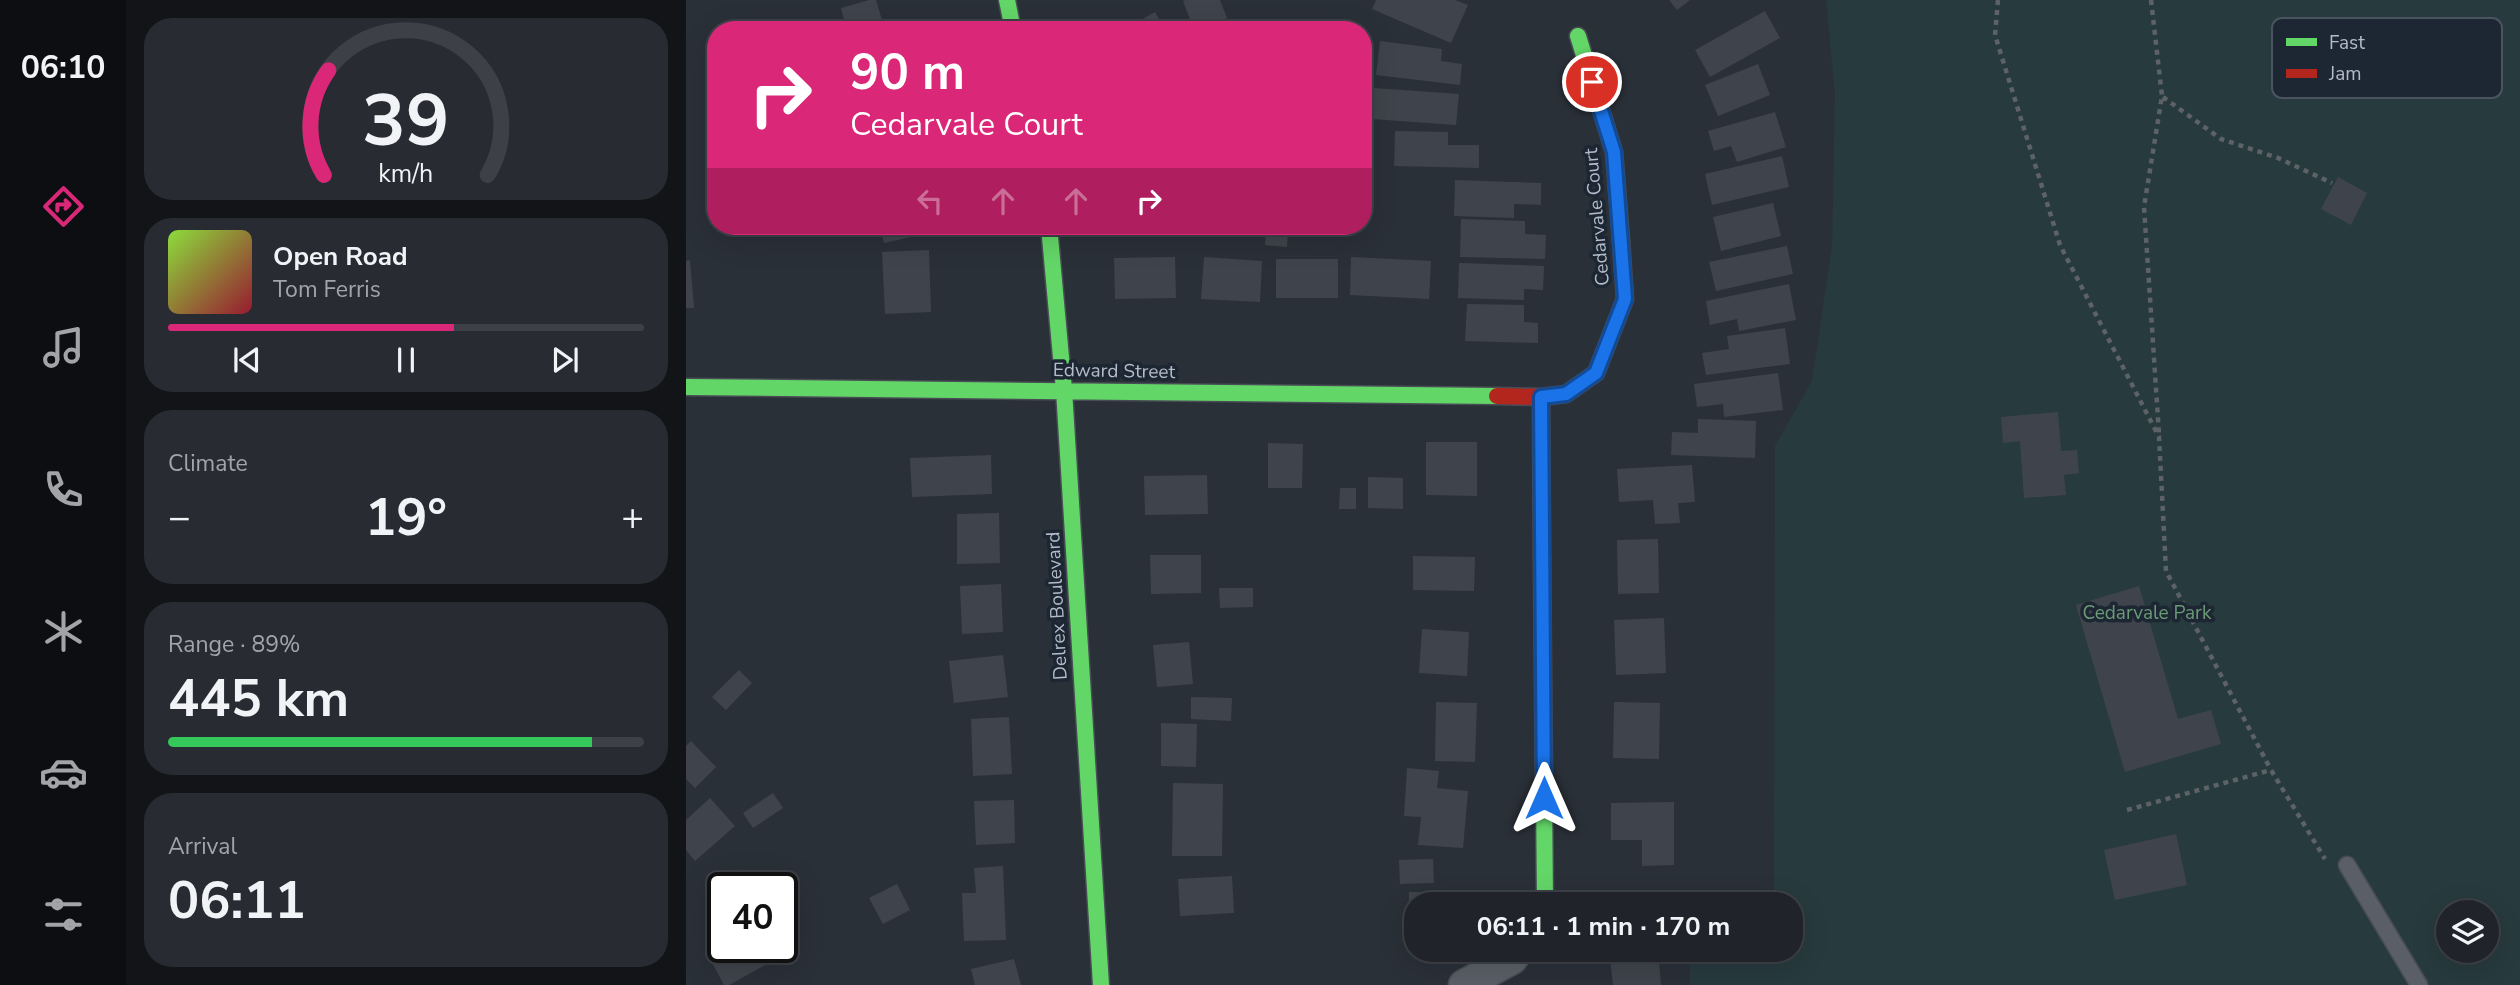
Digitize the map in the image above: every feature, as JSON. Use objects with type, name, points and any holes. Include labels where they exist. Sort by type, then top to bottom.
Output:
[{"type":"street","points":[[1007,0],[1011,21]]},
{"type":"street","name":"Cedarvale Court","points":[[1541,397],[1566,394],[1596,373],[1625,299],[1614,152],[1578,36]]},
{"type":"street","name":"Delrex Boulevard","points":[[1050,235],[1064,390],[1101,985]]},
{"type":"street","name":"Edward Street","points":[[686,387],[1541,397]]},
{"type":"street","points":[[1541,397],[1545,892]]},
{"type":"street","points":[[1464,985],[1503,962]]},
{"type":"lane","points":[[2347,865],[2419,985]]},
{"type":"path","points":[[1997,0],[1995,35],[2060,245],[2159,437]]},
{"type":"path","points":[[2151,0],[2162,96],[2144,207],[2166,571],[2270,770],[2326,861]]},
{"type":"path","points":[[2162,96],[2221,139],[2278,158],[2332,183]]},
{"type":"path","points":[[2127,810],[2270,770]]},
{"type":"green space","name":"Cedarvale Park","points":[[1826,0],[2520,0],[2520,985],[1690,985],[1690,962],[1803,962],[1803,892],[1774,892],[1775,446],[1812,381],[1832,246],[1835,94]]},
{"type":"building","points":[[876,0],[882,21],[844,21],[841,8]]},
{"type":"building","points":[[1220,0],[1227,18],[1219,21],[1191,21],[1183,1]]},
{"type":"building","points":[[1376,0],[1455,0],[1468,5],[1451,43],[1372,9]]},
{"type":"building","points":[[1669,0],[1690,0],[1677,10]]},
{"type":"building","points":[[1765,11],[1780,38],[1710,77],[1695,50]]},
{"type":"building","points":[[1155,12],[1160,21],[1139,21]]},
{"type":"building","points":[[1380,41],[1442,49],[1441,61],[1462,64],[1460,85],[1376,75]]},
{"type":"building","points":[[1758,64],[1770,95],[1718,116],[1705,85]]},
{"type":"building","points":[[1374,88],[1459,94],[1456,125],[1372,119]]},
{"type":"building","points":[[1775,112],[1786,147],[1737,162],[1731,146],[1714,151],[1708,131]]},
{"type":"building","points":[[1395,131],[1448,132],[1448,145],[1479,145],[1479,168],[1394,166]]},
{"type":"building","points":[[1782,156],[1789,187],[1712,205],[1705,174]]},
{"type":"building","points":[[2338,177],[2367,193],[2351,225],[2321,209]]},
{"type":"building","points":[[1455,180],[1541,183],[1541,205],[1514,204],[1514,218],[1454,216]]},
{"type":"building","points":[[1773,203],[1781,236],[1721,251],[1713,217]]},
{"type":"building","points":[[1461,219],[1525,221],[1525,234],[1546,235],[1545,259],[1460,257]]},
{"type":"building","points":[[882,235],[920,235],[884,243]]},
{"type":"building","points":[[1266,235],[1288,235],[1287,247],[1265,245]]},
{"type":"building","points":[[1787,246],[1793,274],[1716,291],[1709,262]]},
{"type":"building","points":[[929,250],[931,312],[885,314],[882,252]]},
{"type":"building","points":[[1175,257],[1176,298],[1115,299],[1114,258]]},
{"type":"building","points":[[1204,257],[1262,261],[1260,302],[1201,299]]},
{"type":"building","points":[[1351,257],[1431,261],[1429,299],[1350,295]]},
{"type":"building","points":[[1276,259],[1338,259],[1338,298],[1276,298]]},
{"type":"building","points":[[690,260],[694,308],[686,308],[686,261]]},
{"type":"building","points":[[1459,263],[1544,266],[1543,290],[1524,289],[1524,300],[1458,298]]},
{"type":"building","points":[[1789,284],[1796,320],[1739,331],[1737,319],[1710,325],[1706,301]]},
{"type":"building","points":[[1467,304],[1524,305],[1524,322],[1538,323],[1538,343],[1465,341]]},
{"type":"building","points":[[1785,328],[1790,364],[1706,375],[1702,353],[1729,349],[1727,336]]},
{"type":"building","points":[[1778,373],[1783,410],[1724,417],[1723,404],[1697,407],[1694,384]]},
{"type":"building","points":[[2058,412],[2061,451],[2077,450],[2079,473],[2064,475],[2066,495],[2024,498],[2020,441],[2003,443],[2001,417]]},
{"type":"building","points":[[1698,419],[1756,421],[1755,458],[1671,455],[1672,432],[1698,433]]},
{"type":"building","points":[[1426,442],[1477,442],[1477,496],[1426,495]]},
{"type":"building","points":[[1268,443],[1303,444],[1302,488],[1268,488]]},
{"type":"building","points":[[991,455],[992,494],[912,497],[910,458]]},
{"type":"building","points":[[1692,465],[1695,502],[1678,503],[1680,523],[1655,524],[1653,500],[1619,502],[1617,469]]},
{"type":"building","points":[[1207,475],[1208,514],[1145,515],[1144,476]]},
{"type":"building","points":[[1368,477],[1403,478],[1403,509],[1368,508]]},
{"type":"building","points":[[1340,488],[1356,488],[1356,509],[1339,509]]},
{"type":"building","points":[[999,513],[1000,563],[957,564],[957,514]]},
{"type":"building","points":[[1658,539],[1659,593],[1618,594],[1617,540]]},
{"type":"building","points":[[1150,555],[1201,555],[1201,593],[1151,594]]},
{"type":"building","points":[[1413,556],[1475,557],[1474,591],[1413,590]]},
{"type":"building","points":[[1001,584],[1003,632],[962,634],[960,586]]},
{"type":"building","points":[[2139,586],[2178,719],[2211,710],[2221,744],[2125,772],[2076,605]]},
{"type":"building","points":[[1219,588],[1253,588],[1253,607],[1220,608]]},
{"type":"building","points":[[1664,618],[1666,673],[1616,675],[1614,620]]},
{"type":"building","points":[[1422,629],[1469,632],[1467,676],[1419,673]]},
{"type":"building","points":[[1189,642],[1193,684],[1157,687],[1153,645]]},
{"type":"building","points":[[1003,655],[1008,697],[954,703],[949,661]]},
{"type":"building","points":[[739,670],[752,683],[726,710],[712,697]]},
{"type":"building","points":[[1191,697],[1232,698],[1231,721],[1191,719]]},
{"type":"building","points":[[1436,702],[1477,703],[1475,762],[1435,761]]},
{"type":"building","points":[[1614,702],[1660,703],[1659,759],[1613,758]]},
{"type":"building","points":[[1009,717],[1012,774],[973,776],[971,719]]},
{"type":"building","points":[[1161,723],[1197,724],[1196,767],[1161,766]]},
{"type":"building","points":[[691,741],[716,767],[695,788],[686,779],[686,746]]},
{"type":"building","points":[[1407,768],[1439,771],[1437,788],[1468,791],[1463,848],[1418,845],[1421,817],[1404,816]]},
{"type":"building","points":[[1173,783],[1223,784],[1222,856],[1172,856]]},
{"type":"building","points":[[773,793],[783,808],[753,828],[743,813]]},
{"type":"building","points":[[710,798],[735,826],[695,861],[686,850],[686,820]]},
{"type":"building","points":[[1014,800],[1015,843],[976,845],[974,801]]},
{"type":"building","points":[[1674,802],[1674,865],[1642,866],[1642,840],[1611,840],[1611,803]]},
{"type":"building","points":[[2176,834],[2187,885],[2115,900],[2104,850]]},
{"type":"building","points":[[1433,859],[1434,883],[1400,884],[1399,860]]},
{"type":"building","points":[[1003,866],[1006,940],[964,941],[962,893],[976,893],[974,868]]},
{"type":"building","points":[[1232,876],[1234,913],[1180,916],[1178,879]]},
{"type":"building","points":[[897,884],[910,910],[883,924],[869,898]]},
{"type":"building","points":[[1014,959],[1021,985],[975,985],[971,969]]},
{"type":"building","points":[[1610,962],[1659,962],[1661,985],[1613,985]]},
{"type":"building","points":[[712,963],[769,963],[729,985],[724,985]]},
{"type":"traffic: fast","points":[[1007,0],[1011,21]]},
{"type":"traffic: fast","points":[[1578,36],[1614,152],[1621,241]]},
{"type":"traffic: fast","points":[[1050,235],[1064,390],[1101,985]]},
{"type":"traffic: fast","points":[[686,387],[1497,396]]},
{"type":"traffic: fast","points":[[1542,558],[1545,892]]},
{"type":"traffic: jam","points":[[1497,396],[1541,397],[1566,394],[1596,373],[1625,299],[1621,241]]},
{"type":"traffic: jam","points":[[1541,397],[1542,558]]},
{"type":"route","points":[[1544,798],[1541,397],[1566,394],[1596,373],[1625,299],[1614,152],[1592,82]]}]
